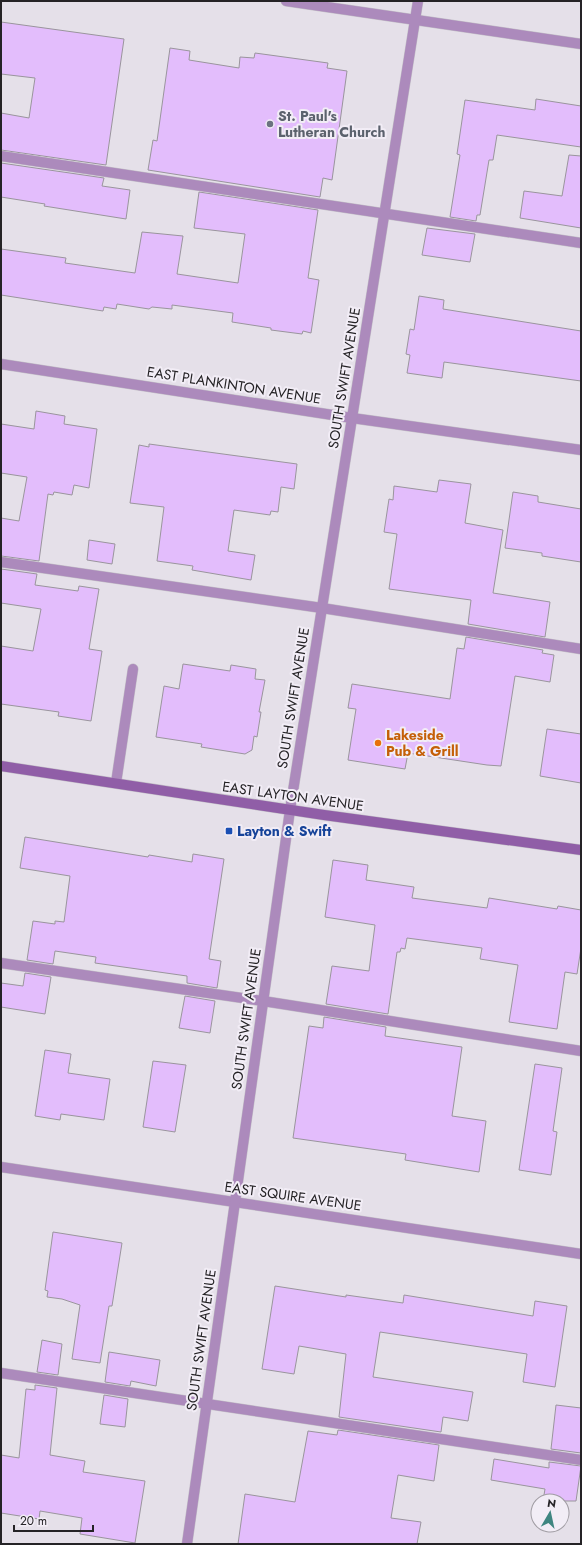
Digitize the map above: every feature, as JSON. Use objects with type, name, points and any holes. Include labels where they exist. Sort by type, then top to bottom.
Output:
[{"type":"main road","name":"EAST LAYTON AVENUE","points":[[1,766],[290,810],[581,850]]},
{"type":"street","points":[[286,1],[415,18],[581,44]]},
{"type":"street","name":"SOUTH SWIFT AVENUE","points":[[187,1544],[290,810],[418,1]]},
{"type":"street","points":[[1,156],[581,243]]},
{"type":"street","name":"EAST PLANKINTON AVENUE","points":[[1,364],[352,418],[581,450]]},
{"type":"street","points":[[1,562],[322,608],[581,649]]},
{"type":"street","points":[[116,784],[133,669]]},
{"type":"street","points":[[1,963],[263,1001],[581,1051]]},
{"type":"street","name":"EAST SQUIRE AVENUE","points":[[1,1167],[581,1254]]},
{"type":"street","points":[[1,1373],[207,1402],[581,1460]]},
{"type":"building","points":[[1,22],[124,39],[106,165],[1,150],[1,113],[29,118],[35,78],[1,74]]},
{"type":"building","points":[[170,48],[190,51],[189,60],[239,68],[240,57],[254,58],[255,53],[328,63],[327,68],[347,71],[332,180],[323,178],[320,197],[148,170],[153,140],[157,141]]},
{"type":"building","points":[[536,99],[581,106],[581,147],[497,135],[493,160],[489,160],[480,215],[477,215],[476,221],[450,217],[460,155],[457,154],[465,100],[535,110]]},
{"type":"building","points":[[569,155],[581,156],[581,228],[520,218],[524,191],[562,196]]},
{"type":"building","points":[[1,163],[104,178],[102,186],[130,190],[126,219],[44,206],[45,204],[1,197]]},
{"type":"building","points":[[199,192],[318,210],[308,278],[319,280],[311,333],[303,331],[302,334],[271,330],[271,328],[232,322],[233,313],[172,305],[172,309],[152,307],[149,309],[117,304],[116,309],[104,307],[103,311],[1,295],[1,249],[66,258],[65,263],[135,273],[142,232],[183,236],[177,274],[238,283],[245,234],[194,228]]},
{"type":"building","points":[[427,228],[475,234],[470,262],[422,255]]},
{"type":"building","points":[[419,296],[444,300],[443,309],[581,331],[581,381],[444,362],[442,378],[407,373],[410,355],[406,354],[410,329],[414,330]]},
{"type":"building","points":[[36,411],[65,416],[64,424],[97,429],[89,488],[74,485],[72,495],[54,492],[53,495],[48,494],[39,561],[1,556],[1,518],[19,521],[27,477],[1,473],[1,424],[34,429]]},
{"type":"building","points":[[149,444],[297,464],[294,489],[281,487],[278,512],[271,511],[270,515],[234,510],[228,551],[255,555],[251,580],[192,570],[193,566],[157,561],[164,507],[130,503],[139,445],[149,447]]},
{"type":"building","points":[[439,480],[471,484],[465,523],[503,530],[493,593],[550,602],[545,637],[468,624],[471,600],[389,589],[397,534],[384,532],[389,499],[393,500],[394,486],[437,492]]},
{"type":"building","points":[[513,492],[538,496],[538,502],[581,509],[581,562],[542,556],[542,553],[505,548]]},
{"type":"building","points":[[89,540],[115,544],[112,564],[87,560]]},
{"type":"building","points":[[1,569],[37,574],[35,585],[78,591],[79,586],[99,589],[89,649],[102,651],[91,721],[58,716],[59,712],[1,704],[1,646],[33,651],[41,609],[1,603]]},
{"type":"building","points":[[466,637],[543,650],[542,653],[554,655],[550,682],[515,676],[501,766],[408,753],[405,769],[348,760],[356,709],[348,708],[352,684],[450,699],[457,648],[464,649]]},
{"type":"building","points":[[183,664],[230,671],[231,665],[256,669],[255,679],[265,680],[259,712],[261,712],[257,737],[254,736],[252,750],[245,754],[201,747],[202,744],[156,737],[164,686],[179,689]]},
{"type":"building","points":[[547,729],[581,734],[581,783],[540,776]]},
{"type":"building","points":[[25,837],[148,857],[149,855],[192,862],[193,854],[224,859],[209,959],[221,961],[217,988],[187,983],[187,976],[95,963],[96,957],[55,951],[53,964],[27,960],[33,921],[55,924],[55,921],[64,922],[70,876],[20,868]]},
{"type":"building","points":[[333,860],[368,865],[366,880],[414,887],[412,898],[487,908],[489,898],[557,909],[558,906],[581,910],[581,948],[577,974],[565,972],[557,1029],[509,1022],[518,965],[480,959],[482,948],[407,938],[405,949],[401,948],[400,952],[397,952],[388,1014],[326,1004],[332,966],[369,971],[375,925],[325,917]]},
{"type":"building","points":[[25,973],[51,977],[45,1014],[1,1007],[1,983],[23,986]]},
{"type":"building","points":[[185,996],[215,1001],[210,1033],[179,1028]]},
{"type":"building","points":[[324,1017],[386,1027],[385,1036],[462,1047],[452,1116],[486,1121],[479,1172],[405,1160],[406,1154],[293,1138],[309,1026],[323,1028]]},
{"type":"building","points":[[45,1050],[71,1054],[68,1073],[110,1079],[104,1120],[61,1114],[60,1120],[35,1116]]},
{"type":"building","points":[[153,1061],[186,1065],[175,1132],[143,1127]]},
{"type":"building","points":[[535,1064],[562,1068],[553,1131],[557,1132],[551,1175],[519,1170]]},
{"type":"building","points":[[53,1232],[122,1243],[112,1306],[109,1306],[100,1363],[72,1359],[80,1305],[62,1299],[47,1297],[48,1291],[45,1290]]},
{"type":"building","points":[[275,1286],[346,1297],[346,1295],[403,1303],[404,1295],[533,1316],[535,1301],[567,1306],[555,1387],[523,1382],[527,1354],[380,1332],[373,1377],[473,1392],[468,1421],[443,1417],[441,1432],[339,1417],[346,1354],[299,1346],[294,1374],[262,1369]]},
{"type":"building","points":[[42,1340],[62,1344],[58,1375],[37,1372]]},
{"type":"building","points":[[109,1352],[160,1360],[156,1386],[131,1381],[130,1386],[105,1382]]},
{"type":"building","points":[[35,1385],[57,1388],[50,1455],[85,1461],[83,1472],[145,1481],[135,1543],[80,1534],[82,1518],[40,1511],[39,1519],[1,1513],[1,1455],[19,1458],[26,1389],[35,1390]]},
{"type":"building","points":[[104,1395],[128,1399],[125,1427],[100,1424]]},
{"type":"building","points":[[556,1405],[581,1408],[581,1453],[551,1449]]},
{"type":"building","points":[[338,1430],[439,1445],[434,1481],[398,1475],[391,1518],[421,1522],[417,1544],[238,1544],[245,1494],[295,1502],[308,1431],[337,1435]]},
{"type":"building","points":[[494,1459],[549,1468],[549,1462],[581,1466],[576,1501],[570,1501],[570,1493],[544,1493],[545,1489],[491,1480]]},
{"type":"place","name":"St. Paul's Lutheran Church","points":[[270,124]]},
{"type":"place","name":"Lakeside Pub & Grill","points":[[378,743]]},
{"type":"place","name":"Layton & Swift","points":[[229,831]]}]
